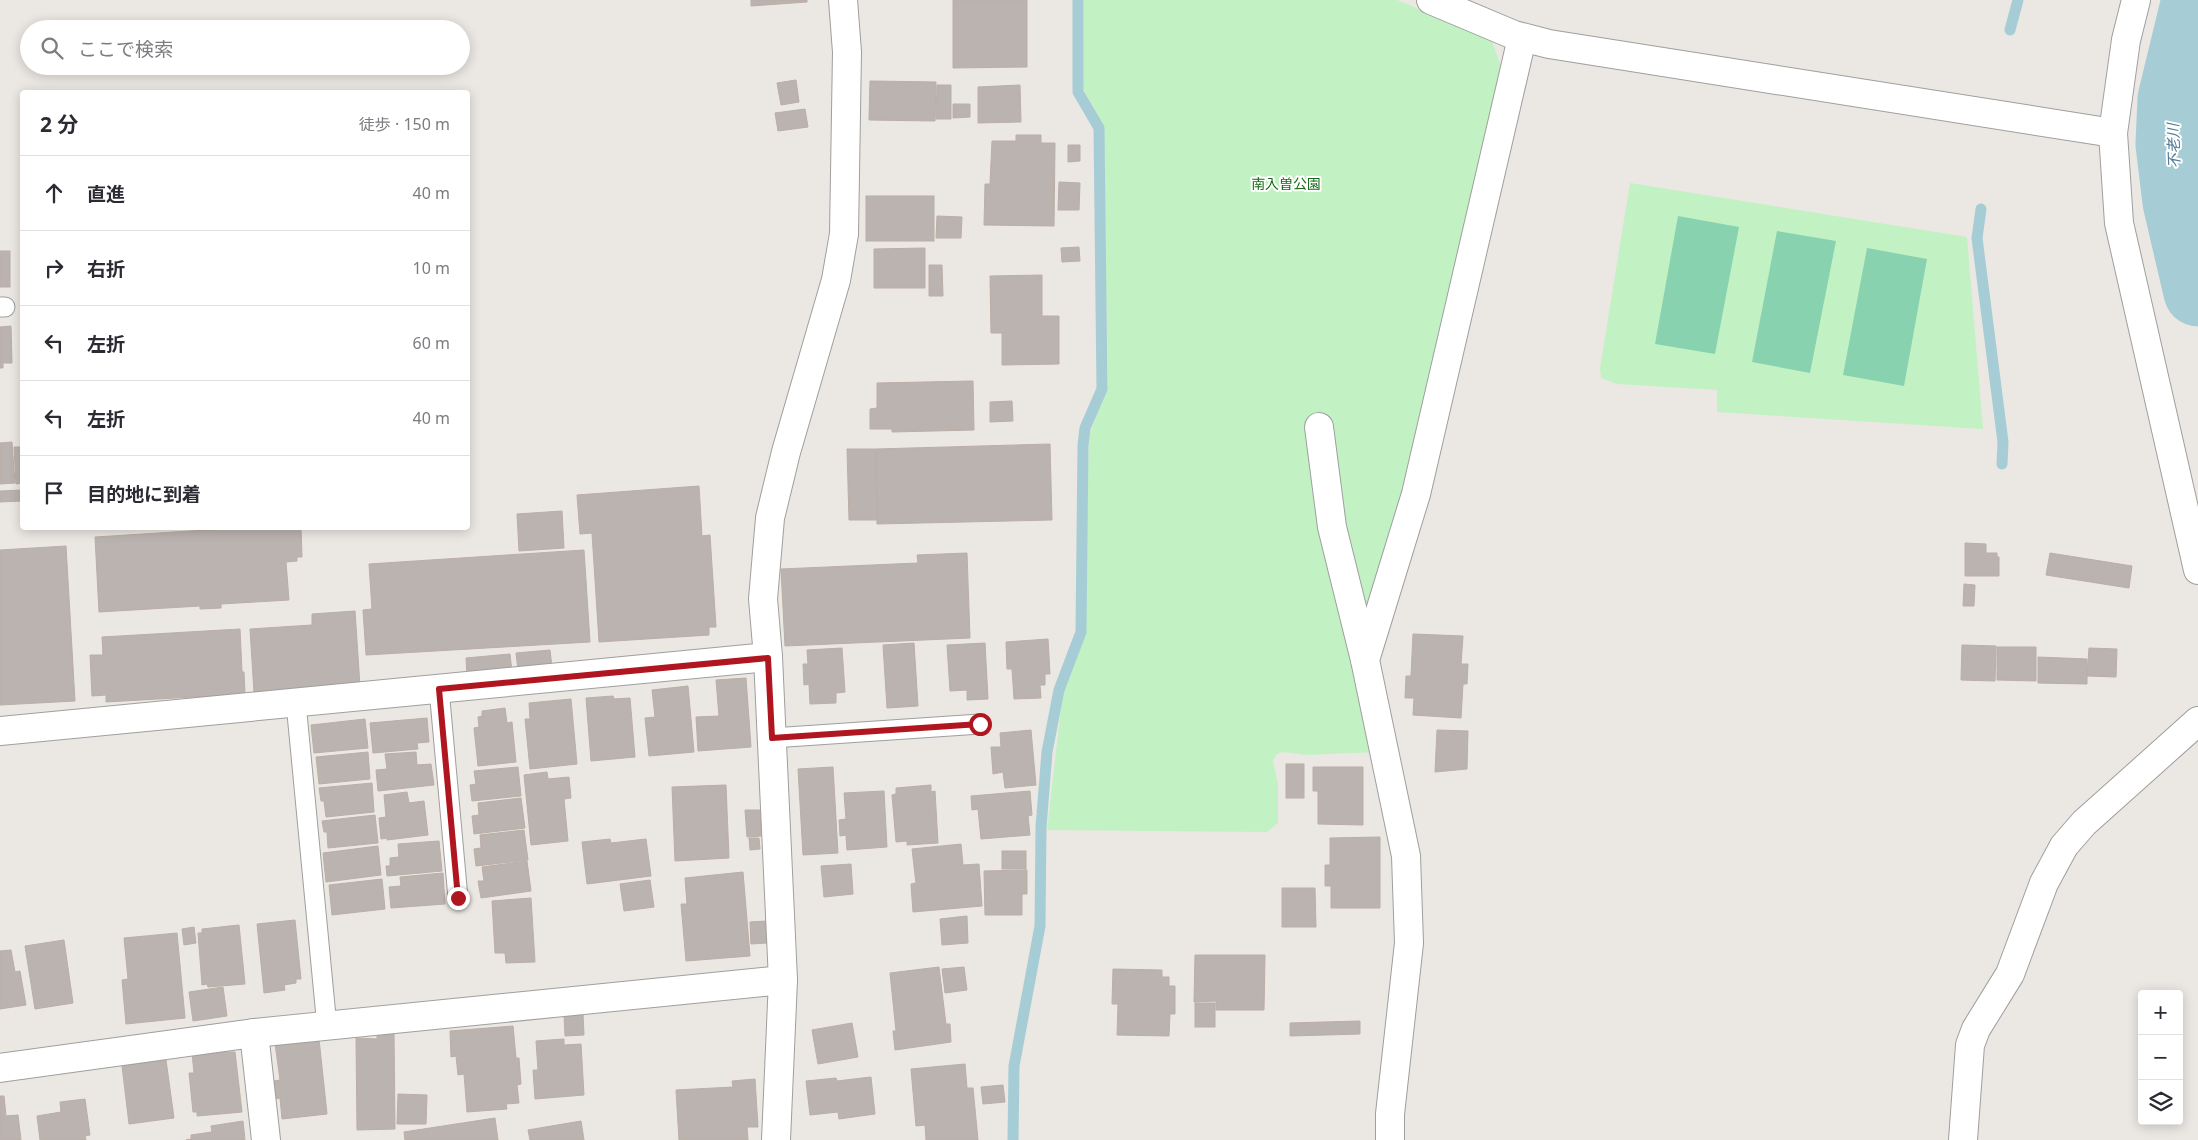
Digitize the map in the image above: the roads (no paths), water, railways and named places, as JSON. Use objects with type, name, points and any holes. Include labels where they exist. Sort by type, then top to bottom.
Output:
[{"type":"street","points":[[776,1140],[784,980],[768,658],[763,599],[770,518],[786,452],[836,280],[844,234],[847,52],[843,0]]},
{"type":"street","points":[[1431,0],[1522,38],[1554,45],[2113,134]]},
{"type":"street","points":[[2136,0],[2126,40],[2113,134],[2119,223],[2198,570]]},
{"type":"street","points":[[1366,660],[1416,494],[1522,38]]},
{"type":"street","points":[[1320,427],[1332,527],[1366,660],[1406,856],[1409,943],[1390,1114],[1390,1140]]},
{"type":"street","points":[[0,731],[768,658]]},
{"type":"street","points":[[1963,1140],[1970,1044],[1976,1029],[2010,974],[2044,882],[2064,846],[2084,823],[2198,721]]},
{"type":"street","points":[[0,1068],[254,1033],[784,980]]},
{"type":"street","points":[[254,1033],[266,1140]]},
{"type":"lane","points":[[439,689],[458,898]]},
{"type":"lane","points":[[296,703],[327,1027]]},
{"type":"lane","points":[[772,738],[980,724]]},
{"type":"waterway","points":[[1013,1140],[1014,1066],[1040,926],[1041,827],[1047,752],[1059,690],[1081,632],[1083,445],[1085,428],[1102,389],[1099,128],[1078,92],[1078,0]]},
{"type":"waterway","points":[[2010,30],[2018,0]]},
{"type":"waterway","name":"不老川","points":[[2196,0],[2172,99],[2170,144],[2177,202],[2198,292]]},
{"type":"waterway","points":[[1981,209],[1977,238],[2003,442],[2002,464]]},
{"type":"park label","name":"南入曽公園","points":[[1286,183]]}]
